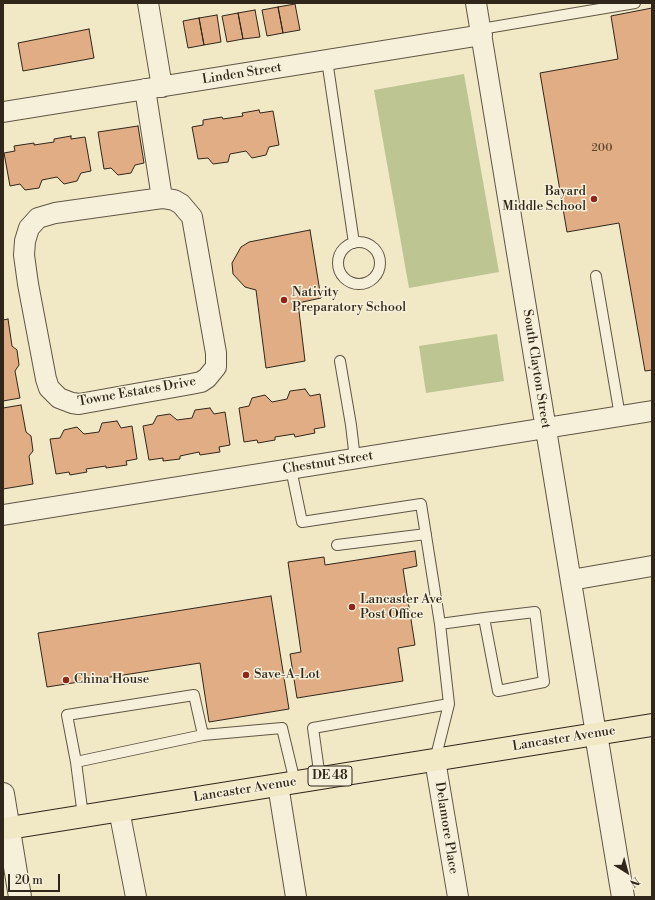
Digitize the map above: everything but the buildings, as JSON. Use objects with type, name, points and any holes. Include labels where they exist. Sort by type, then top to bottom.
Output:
[{"type":"main road","name":"Lancaster Avenue","points":[[6,828],[652,725]]},
{"type":"street","points":[[148,3],[162,198]]},
{"type":"street","name":"South Clayton Street","points":[[476,3],[596,734]]},
{"type":"street","name":"Linden Street","points":[[3,112],[327,60],[481,32]]},
{"type":"street","name":"Towne Estates Drive","points":[[162,198],[174,200],[181,204],[192,218],[216,353],[216,367],[207,378],[200,382],[191,384],[78,404],[59,398],[49,388],[46,380],[30,291],[24,255],[25,241],[29,228],[38,218],[55,213],[162,198]]},
{"type":"street","name":"Chestnut Street","points":[[3,515],[652,411]]},
{"type":"street","points":[[571,580],[652,566]]},
{"type":"street","points":[[596,734],[623,897]]},
{"type":"street","name":"Delamore Place","points":[[435,760],[458,897]]},
{"type":"street","points":[[286,783],[296,897]]},
{"type":"street","points":[[3,794],[6,828],[20,897]]},
{"type":"street","points":[[119,810],[136,897]]},
{"type":"lane","points":[[481,32],[635,3]]},
{"type":"lane","points":[[327,60],[354,243]]},
{"type":"lane","points":[[364,242],[372,245],[380,258],[381,265],[379,272],[375,278],[366,284],[358,285],[351,283],[340,273],[338,266],[339,255],[343,248],[354,243],[364,242]]},
{"type":"lane","points":[[596,276],[620,416]]},
{"type":"lane","points":[[340,361],[355,459]]},
{"type":"lane","points":[[292,469],[302,522],[421,504],[440,624],[449,704],[435,760]]},
{"type":"lane","points":[[337,546],[426,534]]},
{"type":"lane","points":[[440,624],[484,618],[535,612],[544,682],[498,691],[484,618]]},
{"type":"lane","points":[[83,816],[76,762],[67,715],[194,695],[203,735]]},
{"type":"lane","points":[[320,778],[313,728],[449,704]]},
{"type":"lane","points":[[76,762],[203,735],[282,728],[286,783]]},
{"type":"green space","points":[[464,74],[499,272],[409,288],[374,90]]},
{"type":"green space","points":[[497,334],[504,381],[426,393],[419,346]]},
{"type":"place","name":"Bayard Middle School","points":[[594,199]]},
{"type":"place","name":"Nativity Preparatory School","points":[[284,300]]},
{"type":"place","name":"Lancaster Ave Post Office","points":[[352,607]]},
{"type":"place","name":"Save-A-Lot","points":[[246,675]]},
{"type":"place","name":"China House","points":[[66,680]]}]
